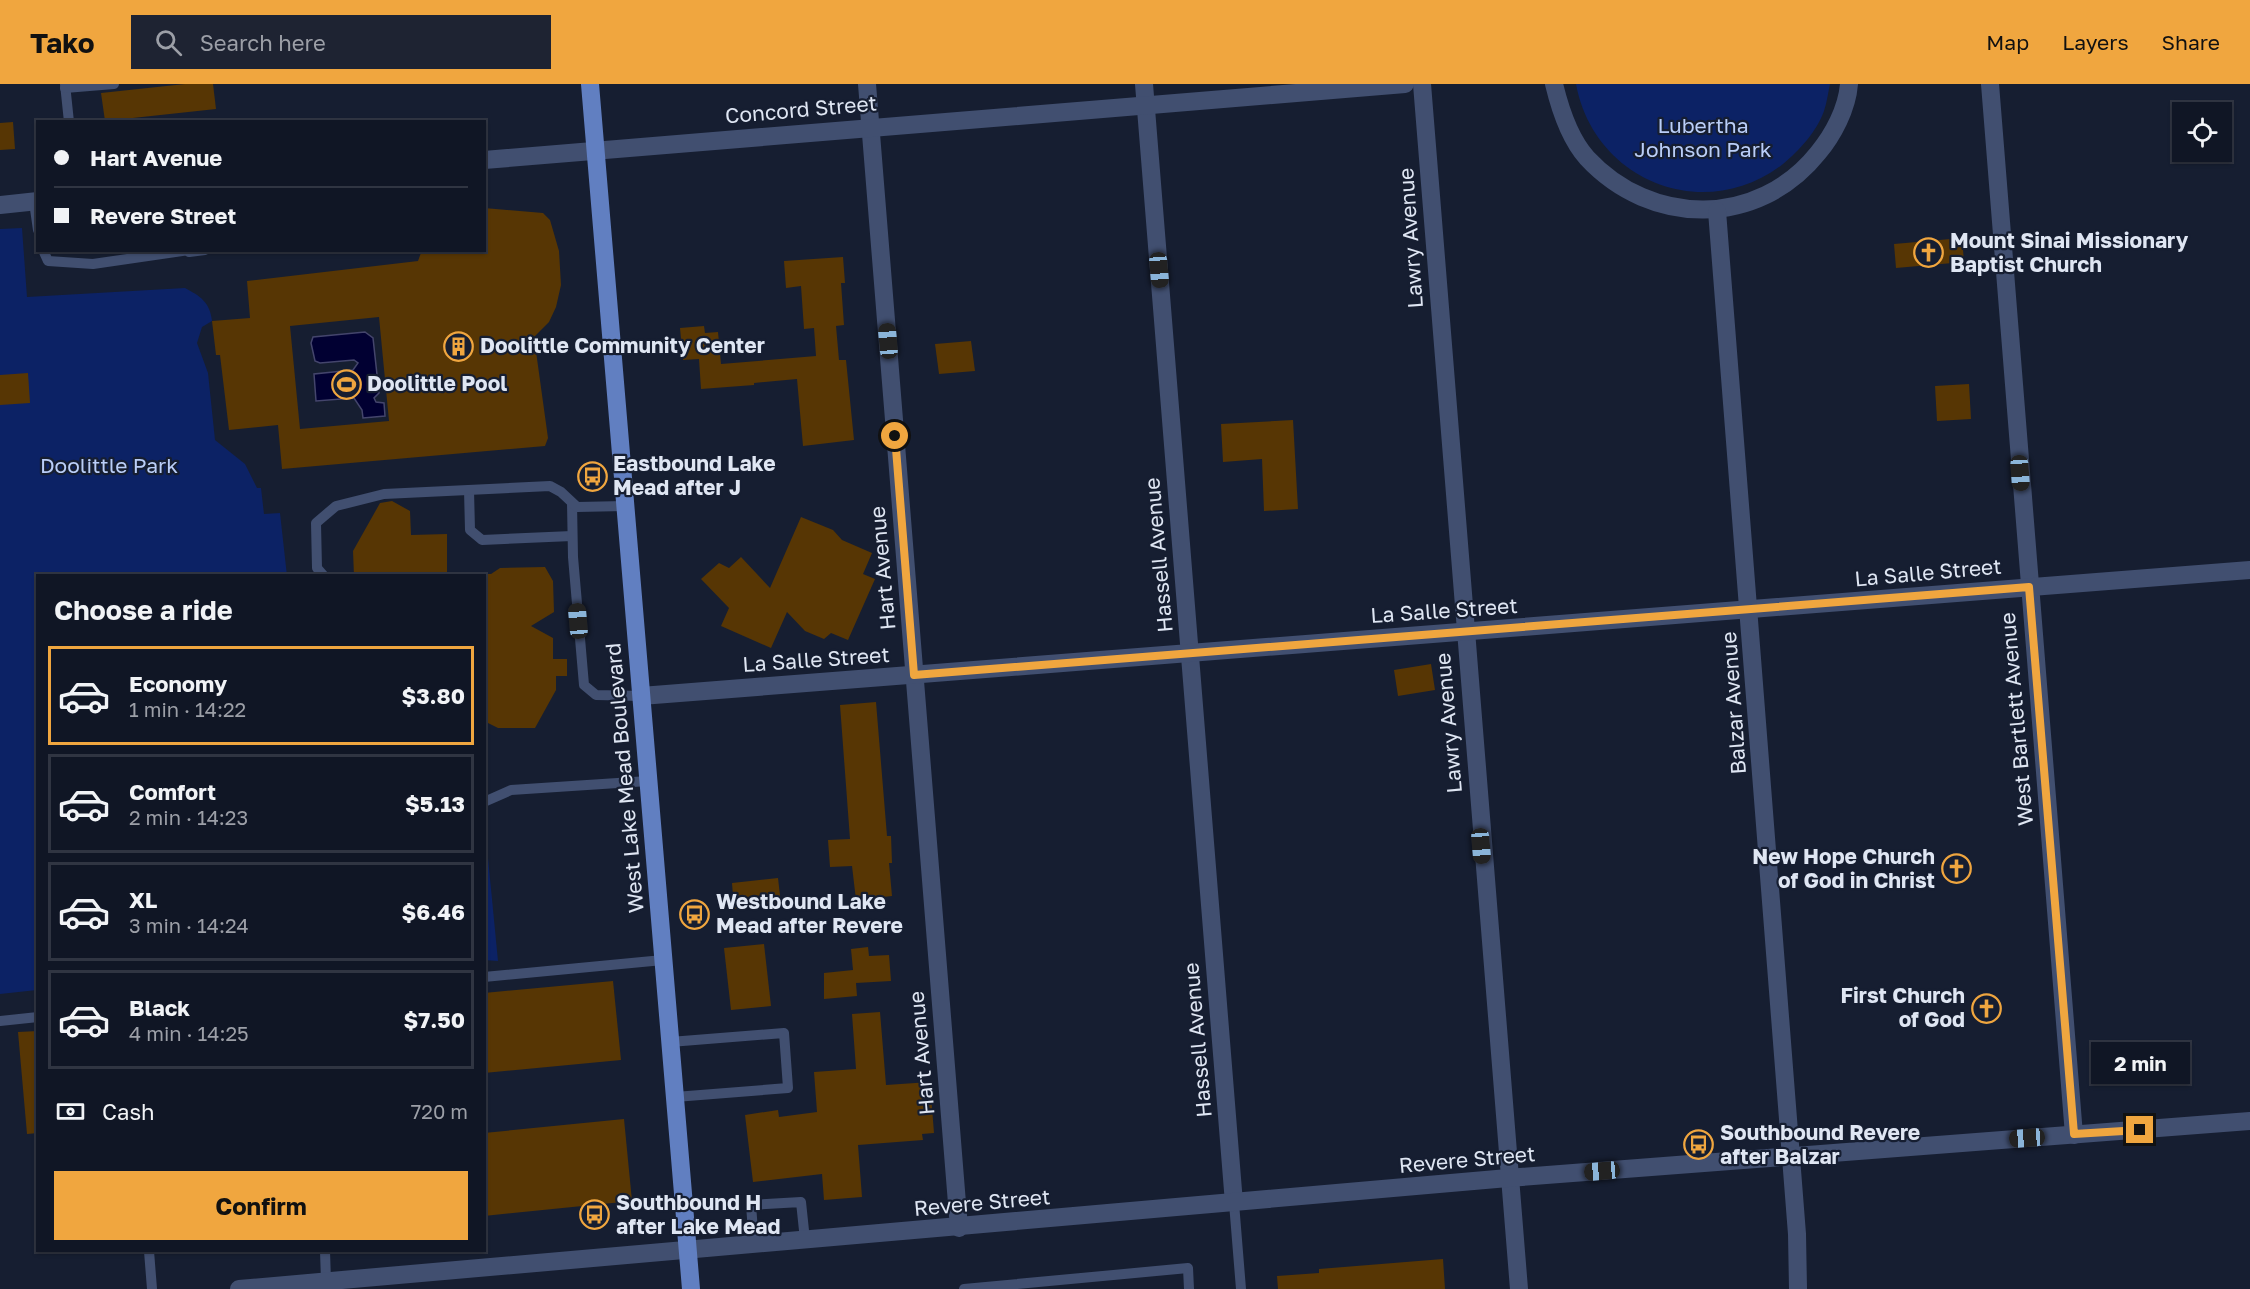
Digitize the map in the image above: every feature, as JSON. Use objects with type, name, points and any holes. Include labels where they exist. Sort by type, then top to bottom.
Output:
[{"type":"main road","name":"West Lake Mead Boulevard","points":[[590,84],[691,1289]]},
{"type":"street","name":"Hart Avenue","points":[[867,84],[959,1228]]},
{"type":"street","name":"Hassell Avenue","points":[[1144,84],[1234,1203]]},
{"type":"street","name":"Concord Street","points":[[486,160],[595,149],[1405,84]]},
{"type":"street","name":"Lawry Avenue","points":[[1422,84],[1464,632],[1519,1289]]},
{"type":"street","points":[[1554,84],[1562,115],[1586,157],[1623,189],[1668,208],[1717,210],[1763,198],[1803,172],[1832,135],[1849,84]]},
{"type":"street","name":"West Bartlett Avenue","points":[[1990,84],[2074,1134]]},
{"type":"street","points":[[0,205],[36,201]]},
{"type":"street","name":"Balzar Avenue","points":[[1717,210],[1797,1234],[1798,1289]]},
{"type":"street","name":"La Salle Street","points":[[641,696],[2250,570]]},
{"type":"street","name":"Revere Street","points":[[239,1289],[687,1249],[959,1228],[1508,1178],[2250,1121]]},
{"type":"lane","points":[[69,120],[65,86],[114,84]]},
{"type":"lane","points":[[44,252],[48,261],[93,264],[182,252]]},
{"type":"lane","points":[[322,574],[316,568],[316,523],[336,506],[384,494],[550,486],[561,492],[577,507],[625,506]]},
{"type":"lane","points":[[469,490],[470,530],[482,540],[572,536]]},
{"type":"lane","points":[[572,503],[572,536],[584,685],[596,695],[641,696]]},
{"type":"lane","points":[[486,801],[511,790],[648,781]]},
{"type":"lane","points":[[486,976],[663,960]]},
{"type":"lane","points":[[0,1021],[36,1017]]},
{"type":"lane","points":[[670,1042],[784,1033],[788,1088],[675,1097]]},
{"type":"lane","points":[[754,1244],[751,1205],[801,1202],[805,1240]]},
{"type":"lane","points":[[1234,1203],[1241,1289]]},
{"type":"lane","points":[[149,1252],[152,1289]]},
{"type":"lane","points":[[324,1252],[326,1281]]},
{"type":"lane","points":[[964,1289],[1188,1268],[1189,1289]]},
{"type":"green space","name":"Lubertha Johnson Park","points":[[1576,84],[1830,84],[1824,111],[1817,126],[1801,147],[1783,164],[1752,182],[1720,191],[1688,191],[1657,183],[1629,168],[1605,146],[1587,118]]},
{"type":"green space","name":"Doolittle Park","points":[[22,228],[27,297],[185,288],[207,304],[212,321],[202,327],[197,343],[208,373],[215,440],[245,464],[257,488],[261,488],[264,514],[280,513],[287,574],[36,574],[36,990],[0,994],[0,229]]},
{"type":"green space","points":[[486,837],[498,961],[486,960]]},
{"type":"shaded area","name":"Doolittle Pool","points":[[365,332],[373,338],[379,393],[374,398],[376,402],[384,403],[385,416],[363,418],[362,410],[354,398],[316,401],[314,374],[353,370],[358,363],[354,360],[320,363],[315,361],[311,343],[313,337]]},
{"type":"building","points":[[185,84],[213,84],[216,109],[105,120],[101,93]]},
{"type":"building","points":[[13,122],[15,149],[0,150],[0,123]]},
{"type":"building","name":"Doolittle Community Center","points":[[486,208],[543,213],[550,220],[559,251],[561,285],[556,307],[549,322],[534,337],[548,438],[545,446],[282,469],[278,425],[229,430],[220,355],[216,355],[212,321],[250,318],[247,281],[418,261],[421,252],[486,252]],"holes":[[[379,317],[389,421],[300,429],[290,326]]]},
{"type":"building","name":"Mount Sinai Missionary Baptist Church","points":[[1962,238],[1964,262],[1896,268],[1894,244]]},
{"type":"building","points":[[843,257],[845,283],[841,283],[844,325],[836,326],[839,360],[846,360],[854,440],[803,446],[797,379],[701,389],[699,359],[683,360],[680,328],[704,326],[705,333],[718,332],[721,364],[816,356],[814,328],[804,329],[801,286],[786,288],[784,261]]},
{"type":"building","points":[[971,341],[975,371],[939,374],[935,344]]},
{"type":"building","points":[[28,373],[30,403],[0,405],[0,375]]},
{"type":"building","points":[[1969,384],[1971,419],[1937,421],[1935,386]]},
{"type":"building","points":[[1293,420],[1298,509],[1264,511],[1262,459],[1223,462],[1221,424]]},
{"type":"building","points":[[392,501],[410,511],[411,535],[447,534],[447,574],[354,574],[353,551],[380,503]]},
{"type":"building","points":[[801,517],[833,530],[842,540],[872,553],[863,574],[875,579],[848,640],[831,633],[824,639],[805,631],[787,612],[771,648],[721,626],[729,608],[701,579],[719,563],[729,568],[741,557],[770,588]]},
{"type":"building","points":[[545,567],[553,581],[554,612],[531,626],[553,638],[553,659],[567,659],[567,676],[556,676],[556,690],[535,728],[498,728],[486,722],[486,574],[491,574],[500,568]]},
{"type":"building","points":[[1431,664],[1435,690],[1398,696],[1394,670]]},
{"type":"building","points":[[876,702],[887,836],[891,836],[892,863],[889,863],[892,896],[856,900],[852,866],[830,867],[828,840],[850,839],[840,705]]},
{"type":"building","points":[[778,878],[781,904],[734,909],[732,883]]},
{"type":"building","points":[[764,944],[771,1006],[731,1010],[724,948]]},
{"type":"building","points":[[868,947],[869,956],[889,955],[891,981],[856,983],[857,996],[824,999],[824,973],[853,970],[851,949]]},
{"type":"building","points":[[613,981],[621,1060],[486,1073],[486,993]]},
{"type":"building","points":[[880,1012],[886,1085],[930,1082],[934,1133],[922,1134],[923,1140],[858,1145],[862,1197],[824,1200],[822,1174],[753,1182],[745,1115],[778,1110],[779,1117],[817,1112],[814,1072],[856,1069],[852,1014]]},
{"type":"building","points":[[36,1031],[36,1133],[27,1134],[18,1032]]},
{"type":"building","points":[[624,1119],[632,1201],[486,1216],[486,1133]]},
{"type":"building","points":[[1443,1259],[1445,1289],[1278,1289],[1277,1276],[1319,1273],[1319,1269]]},
{"type":"place","name":"Mount Sinai Missionary Baptist Church","points":[[1929,253]]},
{"type":"place","name":"Doolittle Community Center","points":[[459,346]]},
{"type":"place","name":"Doolittle Pool","points":[[346,384]]},
{"type":"place","name":"Eastbound Lake Mead after J","points":[[592,476]]},
{"type":"place","name":"New Hope Church of God in Christ","points":[[1956,869]]},
{"type":"place","name":"Westbound Lake Mead after Revere","points":[[695,914]]},
{"type":"place","name":"First Church of God","points":[[1986,1008]]},
{"type":"place","name":"Southbound Revere after Balzar","points":[[1699,1145]]},
{"type":"place","name":"Southbound H after Lake Mead","points":[[595,1215]]},
{"type":"route","points":[[895,436],[914,675],[2029,587],[2074,1134],[2140,1130]]}]
